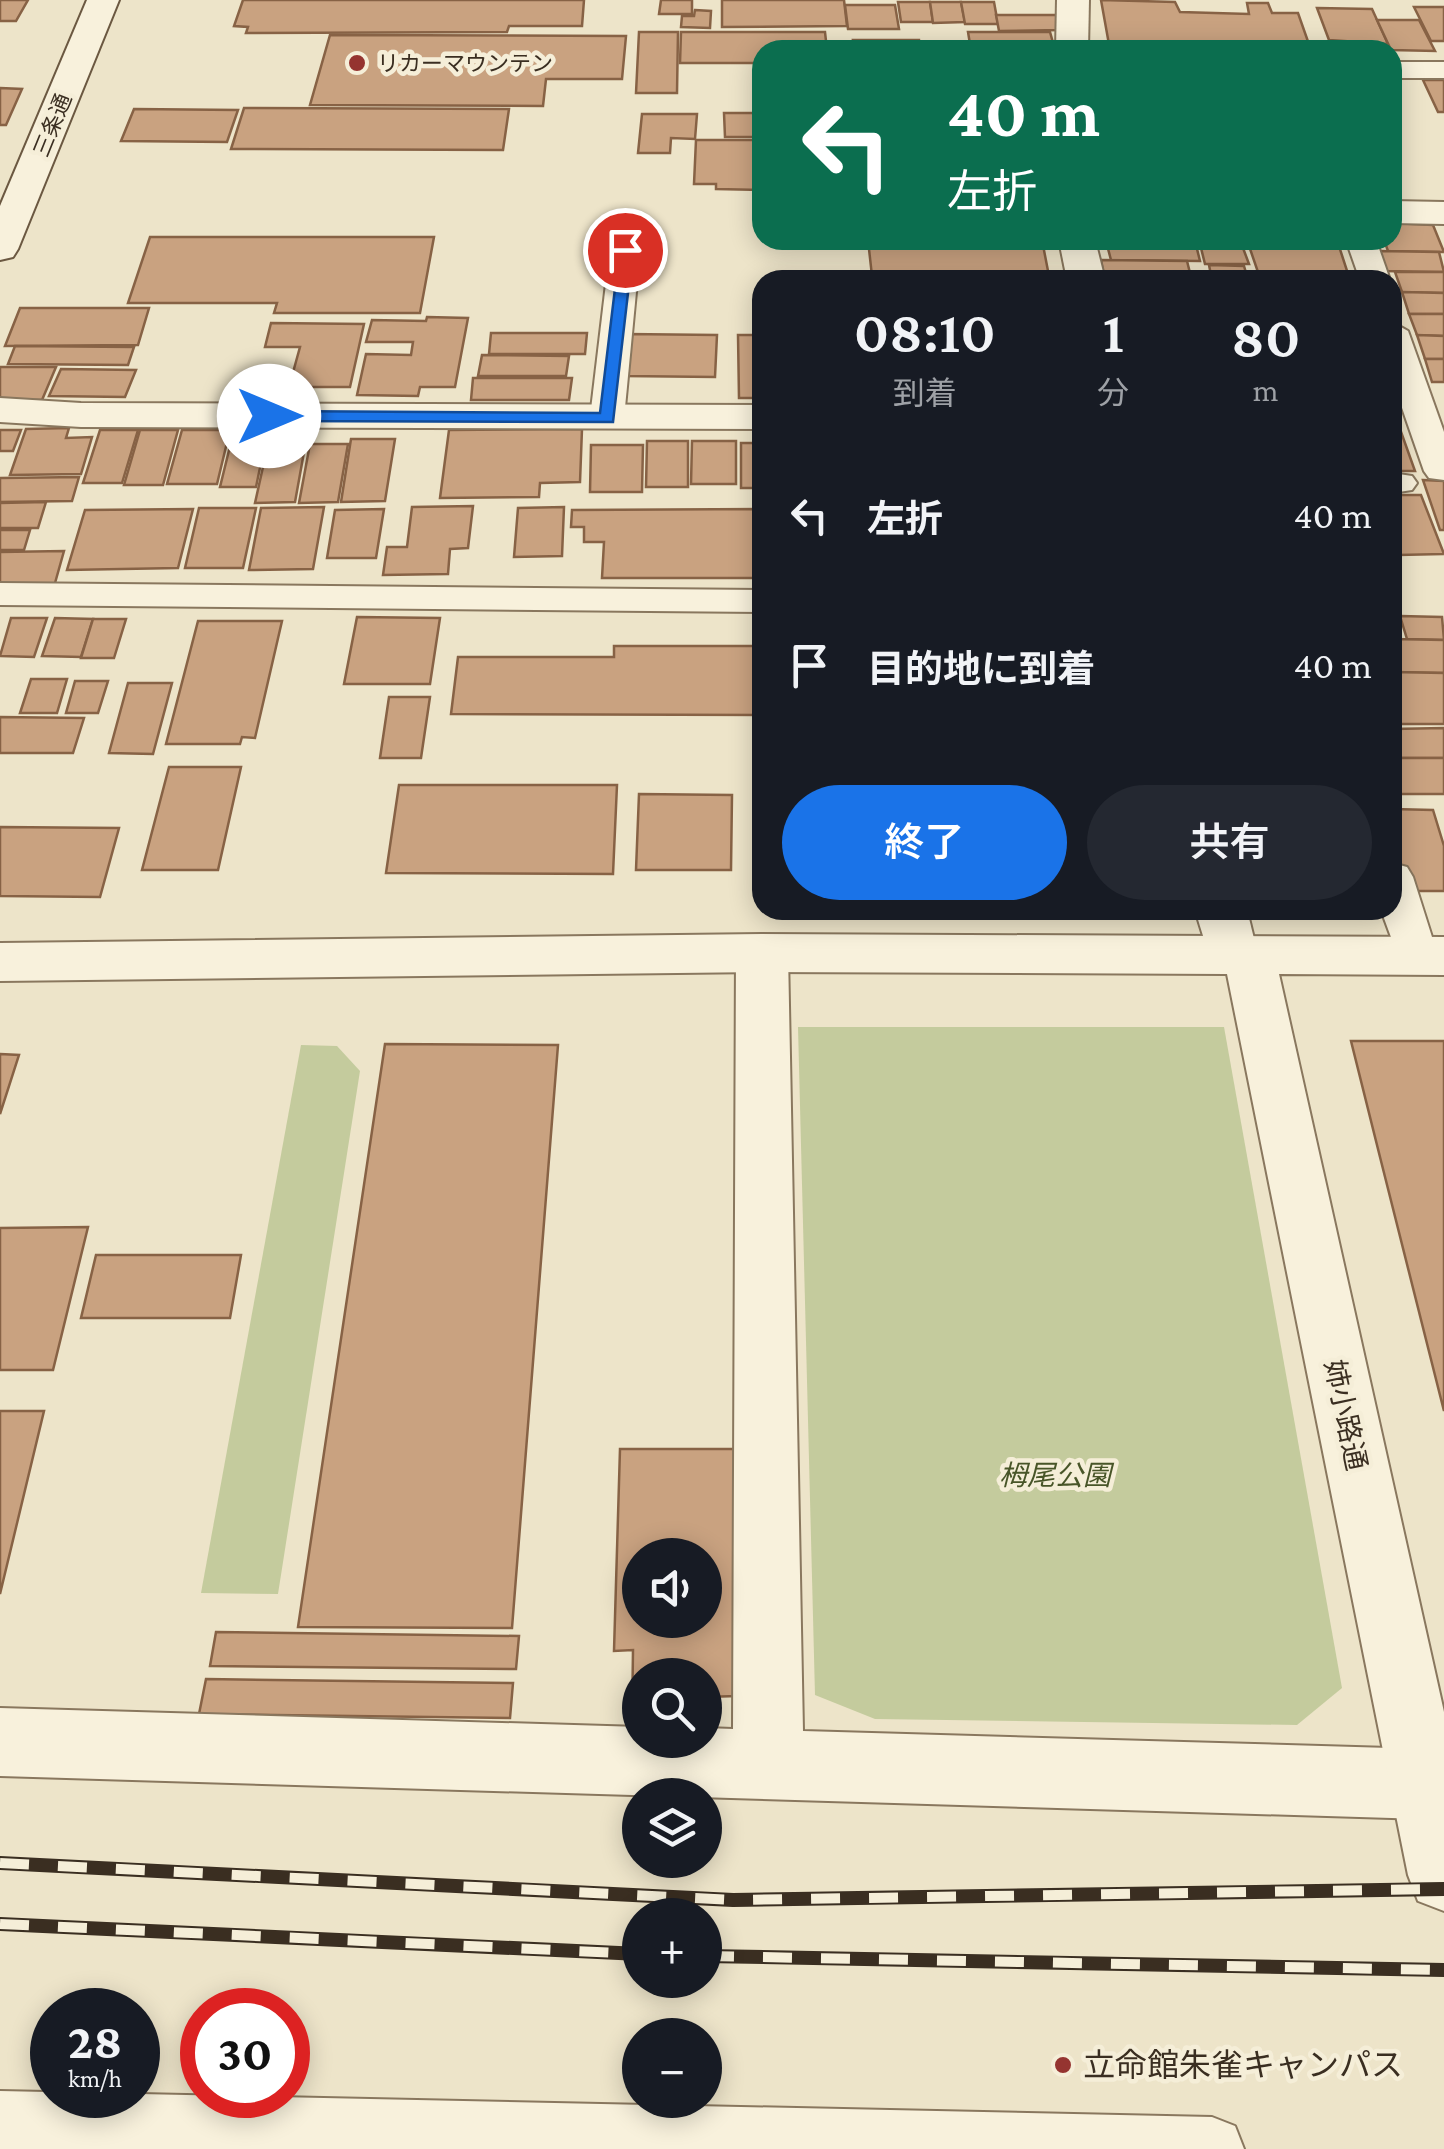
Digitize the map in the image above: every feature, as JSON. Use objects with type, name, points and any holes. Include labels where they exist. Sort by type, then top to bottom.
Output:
[{"type":"street","name":"三条通","points":[[2,238],[103,0]]},
{"type":"street","points":[[1072,40],[1073,0]]},
{"type":"street","points":[[1402,212],[1444,213]]},
{"type":"street","points":[[0,410],[82,415],[752,417]]},
{"type":"street","points":[[0,962],[762,953],[1234,940],[1430,956]]},
{"type":"street","name":"姉小路通","points":[[1234,940],[1444,1874]]},
{"type":"street","points":[[762,953],[768,1768]]},
{"type":"street","points":[[0,1742],[768,1768],[1424,1784]]},
{"type":"lane","points":[[1402,70],[1444,70]]},
{"type":"lane","points":[[608,418],[625,250]]},
{"type":"lane","points":[[1402,360],[1441,471]]},
{"type":"lane","points":[[0,594],[752,601]]},
{"type":"lane","points":[[1402,898],[1430,956]]},
{"type":"lane","points":[[0,2123],[1212,2149]]},
{"type":"green space","name":"栂尾公園","points":[[798,1027],[1224,1027],[1342,1688],[1297,1725],[875,1719],[815,1695]]},
{"type":"green space","points":[[301,1045],[337,1046],[360,1071],[278,1594],[201,1593]]},
{"type":"building","points":[[0,0],[28,0],[16,21],[0,21]]},
{"type":"building","points":[[243,0],[584,0],[582,26],[509,26],[507,32],[246,33],[248,27],[234,26]]},
{"type":"building","points":[[661,0],[692,0],[692,14],[659,14]]},
{"type":"building","points":[[722,0],[844,0],[847,26],[722,27]]},
{"type":"building","points":[[1101,0],[1175,2],[1180,12],[1249,14],[1247,3],[1268,3],[1272,13],[1298,13],[1307,40],[1108,40]]},
{"type":"building","points":[[898,2],[930,2],[933,22],[901,22]]},
{"type":"building","points":[[930,2],[961,2],[965,22],[933,23]]},
{"type":"building","points":[[961,2],[994,2],[998,24],[965,24]]},
{"type":"building","points":[[845,5],[895,5],[899,29],[848,29]]},
{"type":"building","points":[[1414,7],[1444,7],[1444,41],[1431,41]]},
{"type":"building","points":[[1317,8],[1372,9],[1386,40],[1329,40]]},
{"type":"building","points":[[695,10],[711,11],[710,28],[681,27],[682,16],[694,16]]},
{"type":"building","points":[[996,15],[1058,15],[1061,30],[999,31]]},
{"type":"building","points":[[1377,20],[1419,20],[1435,51],[1402,50],[1402,40],[1386,40]]},
{"type":"building","points":[[639,32],[678,32],[677,93],[636,93]]},
{"type":"building","points":[[681,32],[825,32],[826,40],[752,40],[752,63],[680,63]]},
{"type":"building","points":[[968,32],[1050,32],[1052,40],[969,40]]},
{"type":"building","points":[[330,35],[626,36],[622,79],[546,79],[543,106],[310,105]]},
{"type":"building","points":[[1423,80],[1444,80],[1444,112],[1438,112]]},
{"type":"building","points":[[0,88],[22,89],[6,125],[0,125]]},
{"type":"building","points":[[244,108],[509,109],[503,150],[231,149]]},
{"type":"building","points":[[134,109],[238,110],[227,142],[121,141]]},
{"type":"building","points":[[724,113],[752,113],[752,137],[725,137]]},
{"type":"building","points":[[642,114],[697,114],[695,139],[671,138],[670,153],[638,153]]},
{"type":"building","points":[[696,140],[752,140],[752,190],[694,184]]},
{"type":"building","points":[[1402,223],[1433,225],[1444,252],[1388,251],[1402,250]]},
{"type":"building","points":[[150,237],[434,237],[420,313],[274,313],[277,303],[128,303]]},
{"type":"building","points":[[869,250],[1044,250],[1048,270],[871,270]]},
{"type":"building","points":[[1108,250],[1197,250],[1200,261],[1111,260]]},
{"type":"building","points":[[1202,250],[1244,250],[1249,264],[1205,264]]},
{"type":"building","points":[[1250,250],[1340,250],[1347,270],[1257,270]]},
{"type":"building","points":[[1377,251],[1439,252],[1444,272],[1402,271],[1383,270]]},
{"type":"building","points":[[1101,260],[1187,261],[1189,270],[1103,270]]},
{"type":"building","points":[[1209,265],[1244,266],[1245,270],[1210,270]]},
{"type":"building","points":[[1402,272],[1444,272],[1444,293],[1402,292]]},
{"type":"building","points":[[1402,292],[1444,293],[1444,314],[1409,314]]},
{"type":"building","points":[[20,308],[149,308],[138,345],[5,346]]},
{"type":"building","points":[[1409,314],[1444,314],[1444,336],[1417,335]]},
{"type":"building","points":[[427,317],[468,318],[455,387],[420,387],[418,396],[357,395],[366,354],[411,355],[413,342],[366,342],[372,320],[426,321]]},
{"type":"building","points":[[271,323],[364,324],[350,387],[289,387],[300,347],[265,347]]},
{"type":"building","points":[[491,333],[587,333],[585,354],[489,354]]},
{"type":"building","points":[[626,334],[717,335],[715,377],[624,376]]},
{"type":"building","points":[[738,335],[752,335],[752,398],[739,398]]},
{"type":"building","points":[[1417,335],[1444,336],[1444,359],[1425,359]]},
{"type":"building","points":[[15,346],[134,347],[128,365],[8,364]]},
{"type":"building","points":[[482,355],[569,356],[566,376],[478,376]]},
{"type":"building","points":[[1425,359],[1444,359],[1444,382],[1432,382]]},
{"type":"building","points":[[0,367],[56,367],[42,400],[0,400]]},
{"type":"building","points":[[61,369],[136,370],[125,397],[49,396]]},
{"type":"building","points":[[473,378],[572,378],[569,400],[471,400]]},
{"type":"building","points":[[69,428],[66,438],[92,437],[81,474],[10,475],[26,429]]},
{"type":"building","points":[[268,429],[256,487],[220,487],[234,430]]},
{"type":"building","points":[[582,429],[580,482],[540,483],[539,497],[440,498],[449,430]]},
{"type":"building","points":[[0,430],[21,430],[13,451],[0,451]]},
{"type":"building","points":[[100,430],[138,430],[122,483],[83,483]]},
{"type":"building","points":[[140,430],[178,430],[163,485],[124,485]]},
{"type":"building","points":[[182,430],[230,430],[217,484],[167,484]]},
{"type":"building","points":[[308,430],[295,502],[255,503],[271,431]]},
{"type":"building","points":[[1402,435],[1415,471],[1402,471]]},
{"type":"building","points":[[351,439],[395,439],[385,501],[341,502]]},
{"type":"building","points":[[647,441],[688,441],[688,487],[646,487]]},
{"type":"building","points":[[692,441],[736,441],[736,484],[691,484]]},
{"type":"building","points":[[741,443],[752,443],[752,488],[741,488]]},
{"type":"building","points":[[310,444],[348,444],[338,502],[299,503]]},
{"type":"building","points":[[591,445],[643,445],[642,492],[590,492]]},
{"type":"building","points":[[79,477],[72,501],[0,502],[0,478]]},
{"type":"building","points":[[1423,480],[1444,481],[1444,530],[1440,530]]},
{"type":"building","points":[[1402,495],[1421,495],[1444,554],[1402,555]]},
{"type":"building","points":[[46,502],[38,528],[0,528],[0,503]]},
{"type":"building","points":[[473,506],[468,548],[450,549],[448,574],[383,575],[387,547],[407,547],[412,507]]},
{"type":"building","points":[[324,507],[313,569],[249,570],[261,508]]},
{"type":"building","points":[[564,507],[562,556],[514,557],[518,508]]},
{"type":"building","points":[[199,508],[256,508],[243,568],[185,568]]},
{"type":"building","points":[[193,509],[178,568],[67,570],[85,510]]},
{"type":"building","points":[[384,509],[376,558],[327,558],[335,510]]},
{"type":"building","points":[[752,509],[752,578],[602,578],[604,542],[584,542],[584,527],[571,527],[572,510]]},
{"type":"building","points":[[0,530],[30,530],[24,550],[0,550]]},
{"type":"building","points":[[64,551],[55,583],[0,584],[0,552]]},
{"type":"building","points":[[1402,616],[1442,617],[1444,640],[1407,639]]},
{"type":"building","points":[[357,617],[440,618],[430,684],[344,684]]},
{"type":"building","points":[[11,618],[47,618],[34,657],[0,656]]},
{"type":"building","points":[[55,618],[93,619],[81,657],[42,656]]},
{"type":"building","points":[[93,619],[126,619],[114,658],[81,658]]},
{"type":"building","points":[[198,621],[282,621],[255,738],[242,737],[240,744],[166,744]]},
{"type":"building","points":[[1402,639],[1444,640],[1444,673],[1402,672]]},
{"type":"building","points":[[614,646],[752,646],[752,715],[451,714],[458,657],[614,657]]},
{"type":"building","points":[[1402,672],[1444,673],[1444,724],[1402,724]]},
{"type":"building","points":[[31,679],[67,679],[57,713],[20,713]]},
{"type":"building","points":[[75,681],[108,681],[98,713],[66,713]]},
{"type":"building","points":[[128,683],[172,683],[153,754],[109,753]]},
{"type":"building","points":[[389,697],[430,697],[421,758],[380,758]]},
{"type":"building","points":[[0,717],[84,718],[73,753],[0,753]]},
{"type":"building","points":[[1444,728],[1444,758],[1402,758],[1402,729]]},
{"type":"building","points":[[1402,758],[1444,758],[1444,794],[1402,794]]},
{"type":"building","points":[[169,767],[241,767],[218,870],[142,870]]},
{"type":"building","points":[[399,785],[617,785],[613,874],[386,873]]},
{"type":"building","points":[[639,794],[732,795],[731,870],[636,870]]},
{"type":"building","points":[[1402,809],[1433,810],[1444,846],[1444,891],[1402,891]]},
{"type":"building","points":[[0,827],[119,828],[100,897],[0,896]]},
{"type":"building","points":[[1351,1041],[1444,1041],[1444,1411],[1380,1157]]},
{"type":"building","points":[[385,1044],[558,1045],[512,1628],[298,1627]]},
{"type":"building","points":[[0,1054],[19,1055],[0,1114]]},
{"type":"building","points":[[88,1227],[53,1370],[0,1370],[0,1228]]},
{"type":"building","points":[[96,1255],[241,1255],[230,1318],[81,1318]]},
{"type":"building","points":[[0,1411],[44,1411],[0,1594]]},
{"type":"building","points":[[620,1449],[734,1449],[737,1696],[722,1696],[722,1658],[633,1658],[633,1650],[614,1651]]},
{"type":"building","points":[[216,1632],[519,1636],[516,1669],[210,1666]]},
{"type":"building","points":[[206,1679],[513,1683],[510,1718],[199,1714]]},
{"type":"railway","points":[[0,1863],[733,1900],[1444,1889]]},
{"type":"railway","points":[[0,1924],[622,1953]]},
{"type":"railway","points":[[722,1956],[1444,1970]]},
{"type":"place","name":"リカーマウンテン","points":[[357,63]]},
{"type":"place","name":"立命館朱雀キャンパス","points":[[1063,2065]]},
{"type":"route","points":[[269,416],[608,418],[625,250]]}]
